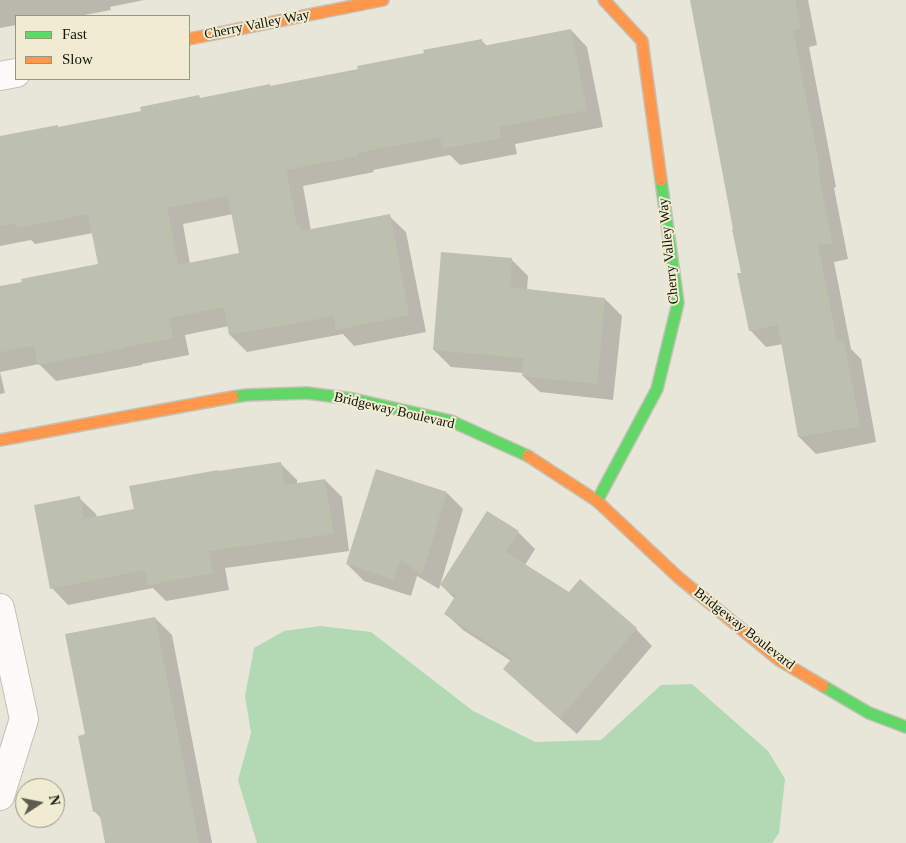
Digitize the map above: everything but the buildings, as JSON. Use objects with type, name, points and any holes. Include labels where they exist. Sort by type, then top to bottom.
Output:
[{"type":"street","name":"Cherry Valley Way","points":[[190,39],[383,0]]},
{"type":"street","name":"Cherry Valley Way","points":[[597,500],[657,388],[678,303],[642,41],[604,0]]},
{"type":"street","points":[[0,76],[15,73]]},
{"type":"street","name":"Bridgeway Boulevard","points":[[0,440],[247,395],[307,393],[353,400],[451,421],[523,453],[597,500],[678,577],[779,660],[869,713],[906,727]]},
{"type":"street","points":[[0,608],[24,719],[0,796]]},
{"type":"shaded area","points":[[320,626],[371,632],[473,711],[535,742],[601,740],[661,685],[692,684],[768,751],[785,779],[779,833],[772,843],[257,843],[238,780],[251,733],[245,696],[254,648],[284,631]]},
{"type":"traffic: fast","points":[[597,501],[657,389],[678,303],[661,180]]},
{"type":"traffic: fast","points":[[233,397],[307,393],[353,399],[451,421],[528,456]]},
{"type":"traffic: fast","points":[[823,686],[869,713],[906,727]]},
{"type":"traffic: slow","points":[[190,39],[383,0]]},
{"type":"traffic: slow","points":[[604,0],[642,41],[661,180]]},
{"type":"traffic: slow","points":[[0,440],[233,397]]},
{"type":"traffic: slow","points":[[528,456],[597,501],[678,577],[779,660],[823,686]]}]
